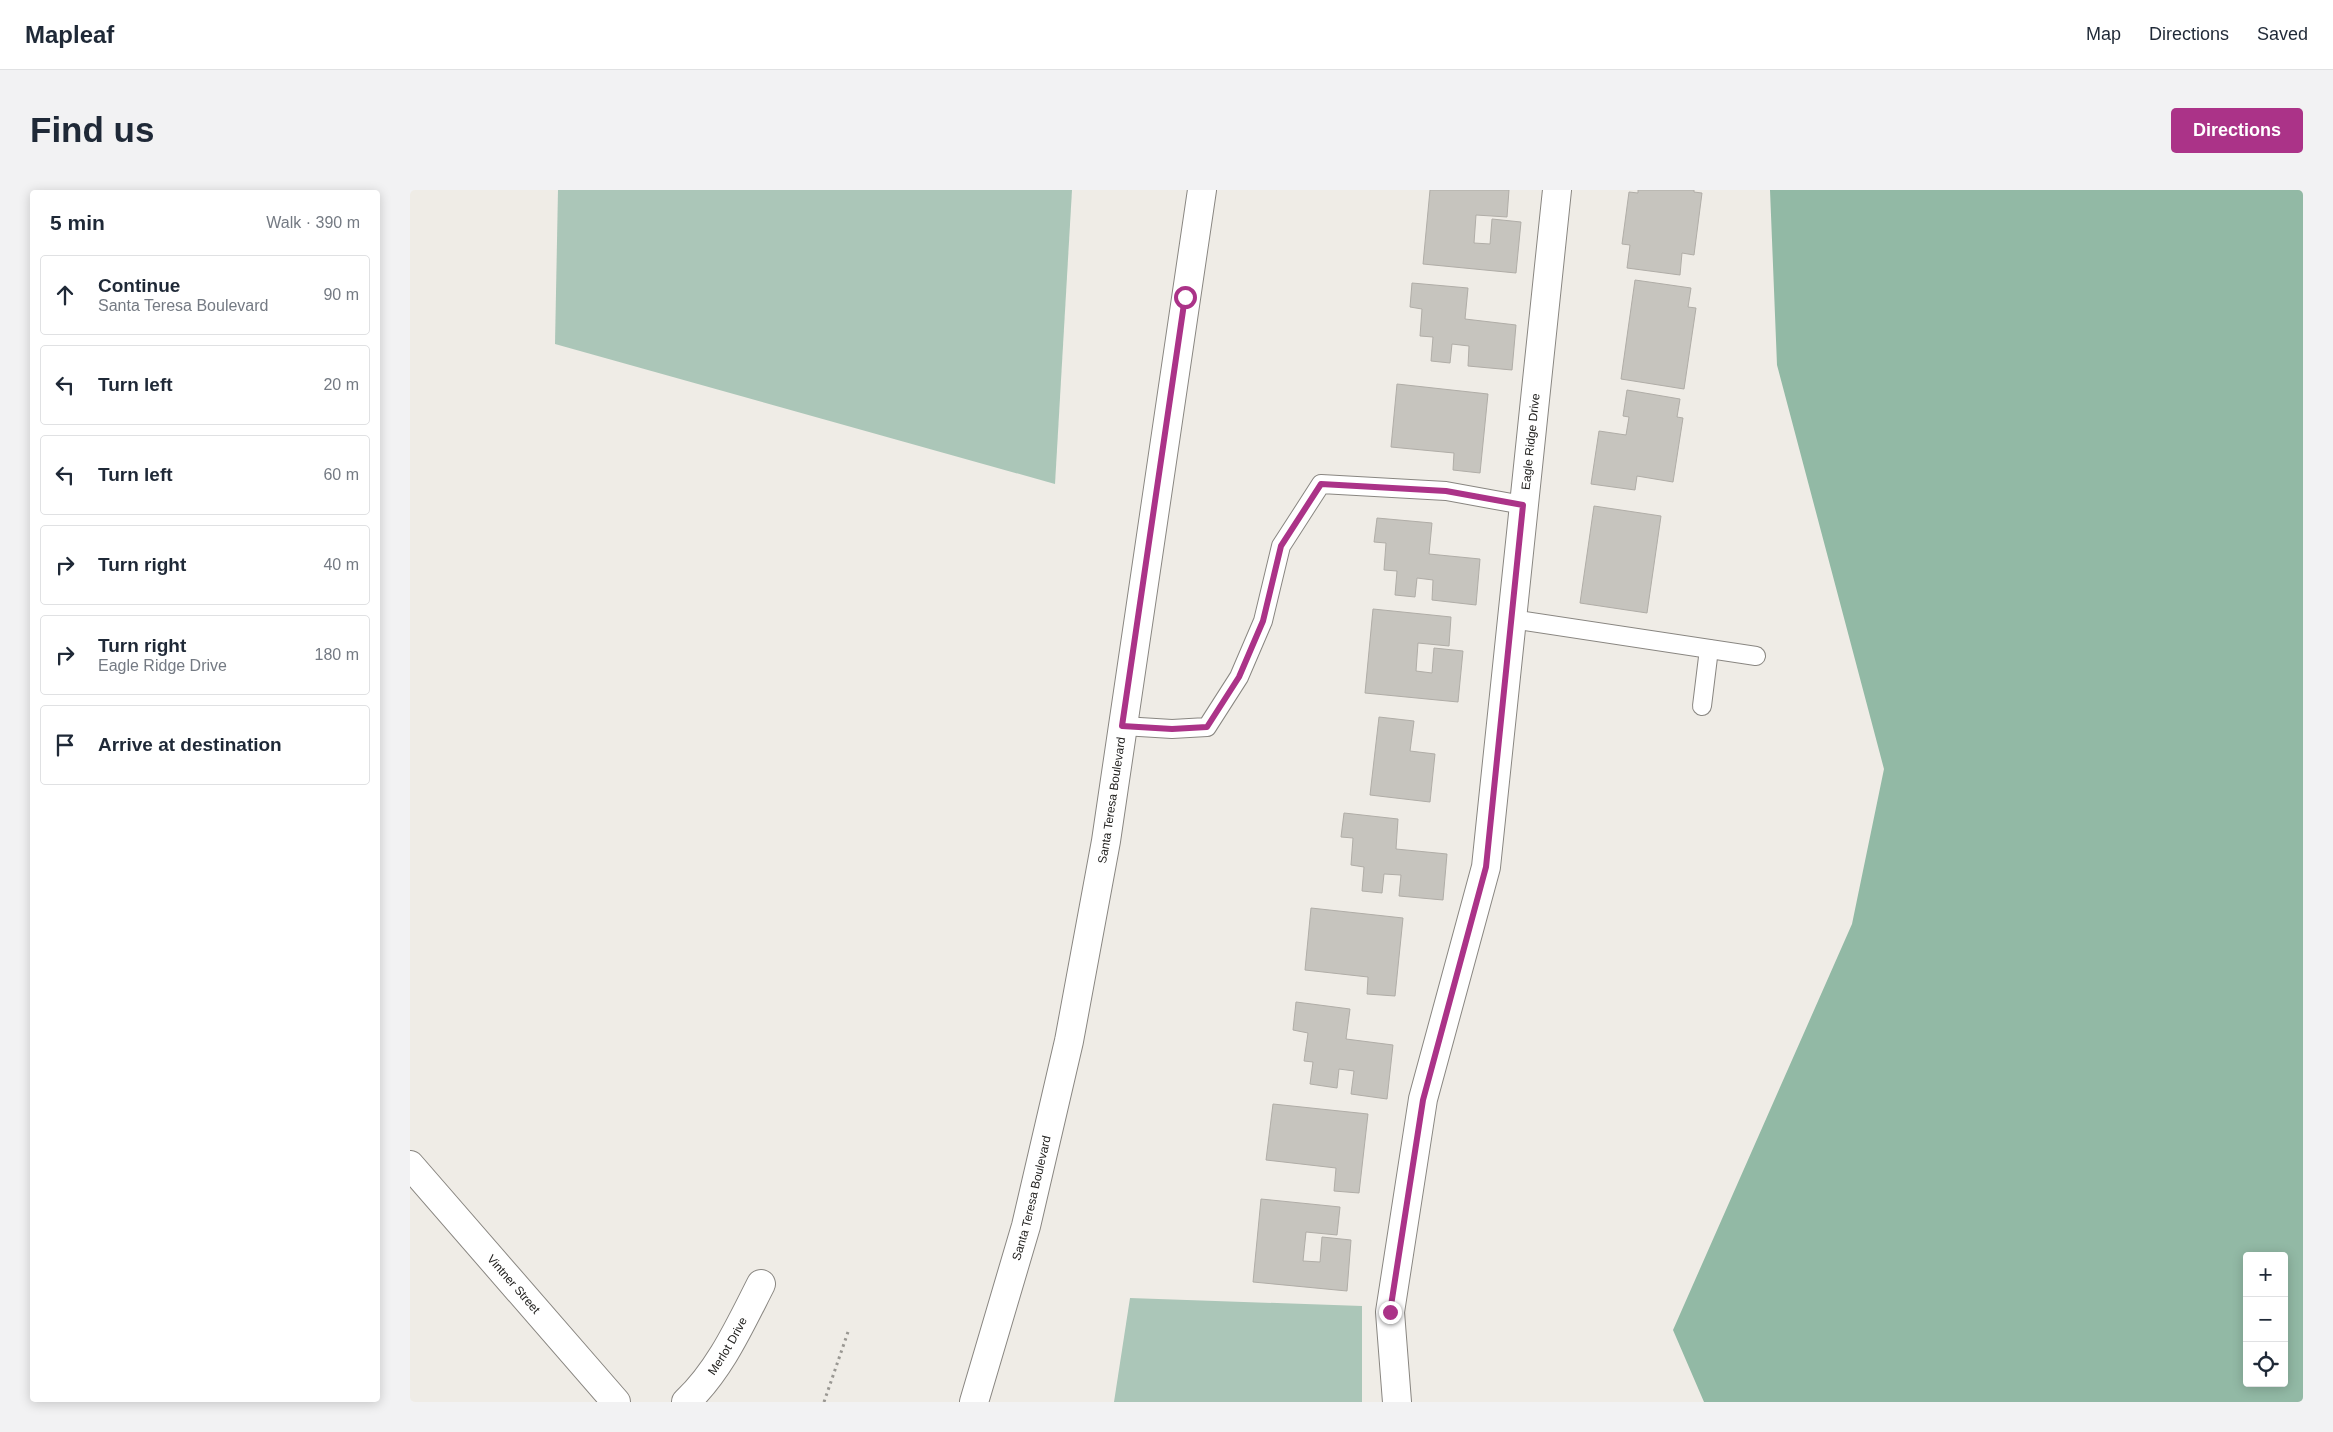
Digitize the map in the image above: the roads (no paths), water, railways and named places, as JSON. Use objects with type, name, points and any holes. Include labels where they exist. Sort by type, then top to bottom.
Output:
[{"type":"street","name":"Santa Teresa Boulevard","points":[[974,1402],[1026,1226],[1070,1041],[1106,841],[1202,190]]},
{"type":"street","name":"Eagle Ridge Drive","points":[[1397,1402],[1390,1312],[1423,1100],[1486,867],[1557,190]]},
{"type":"street","name":"Vintner Street","points":[[410,1165],[616,1402]]},
{"type":"street","name":"Merlot Drive","points":[[686,1402],[695,1393],[731,1344],[761,1284]]},
{"type":"lane","points":[[1122,726],[1172,729],[1207,727],[1239,677],[1263,621],[1281,546],[1321,484],[1446,491],[1523,505]]},
{"type":"lane","points":[[1512,619],[1756,656]]},
{"type":"lane","points":[[1702,706],[1709,649]]}]
